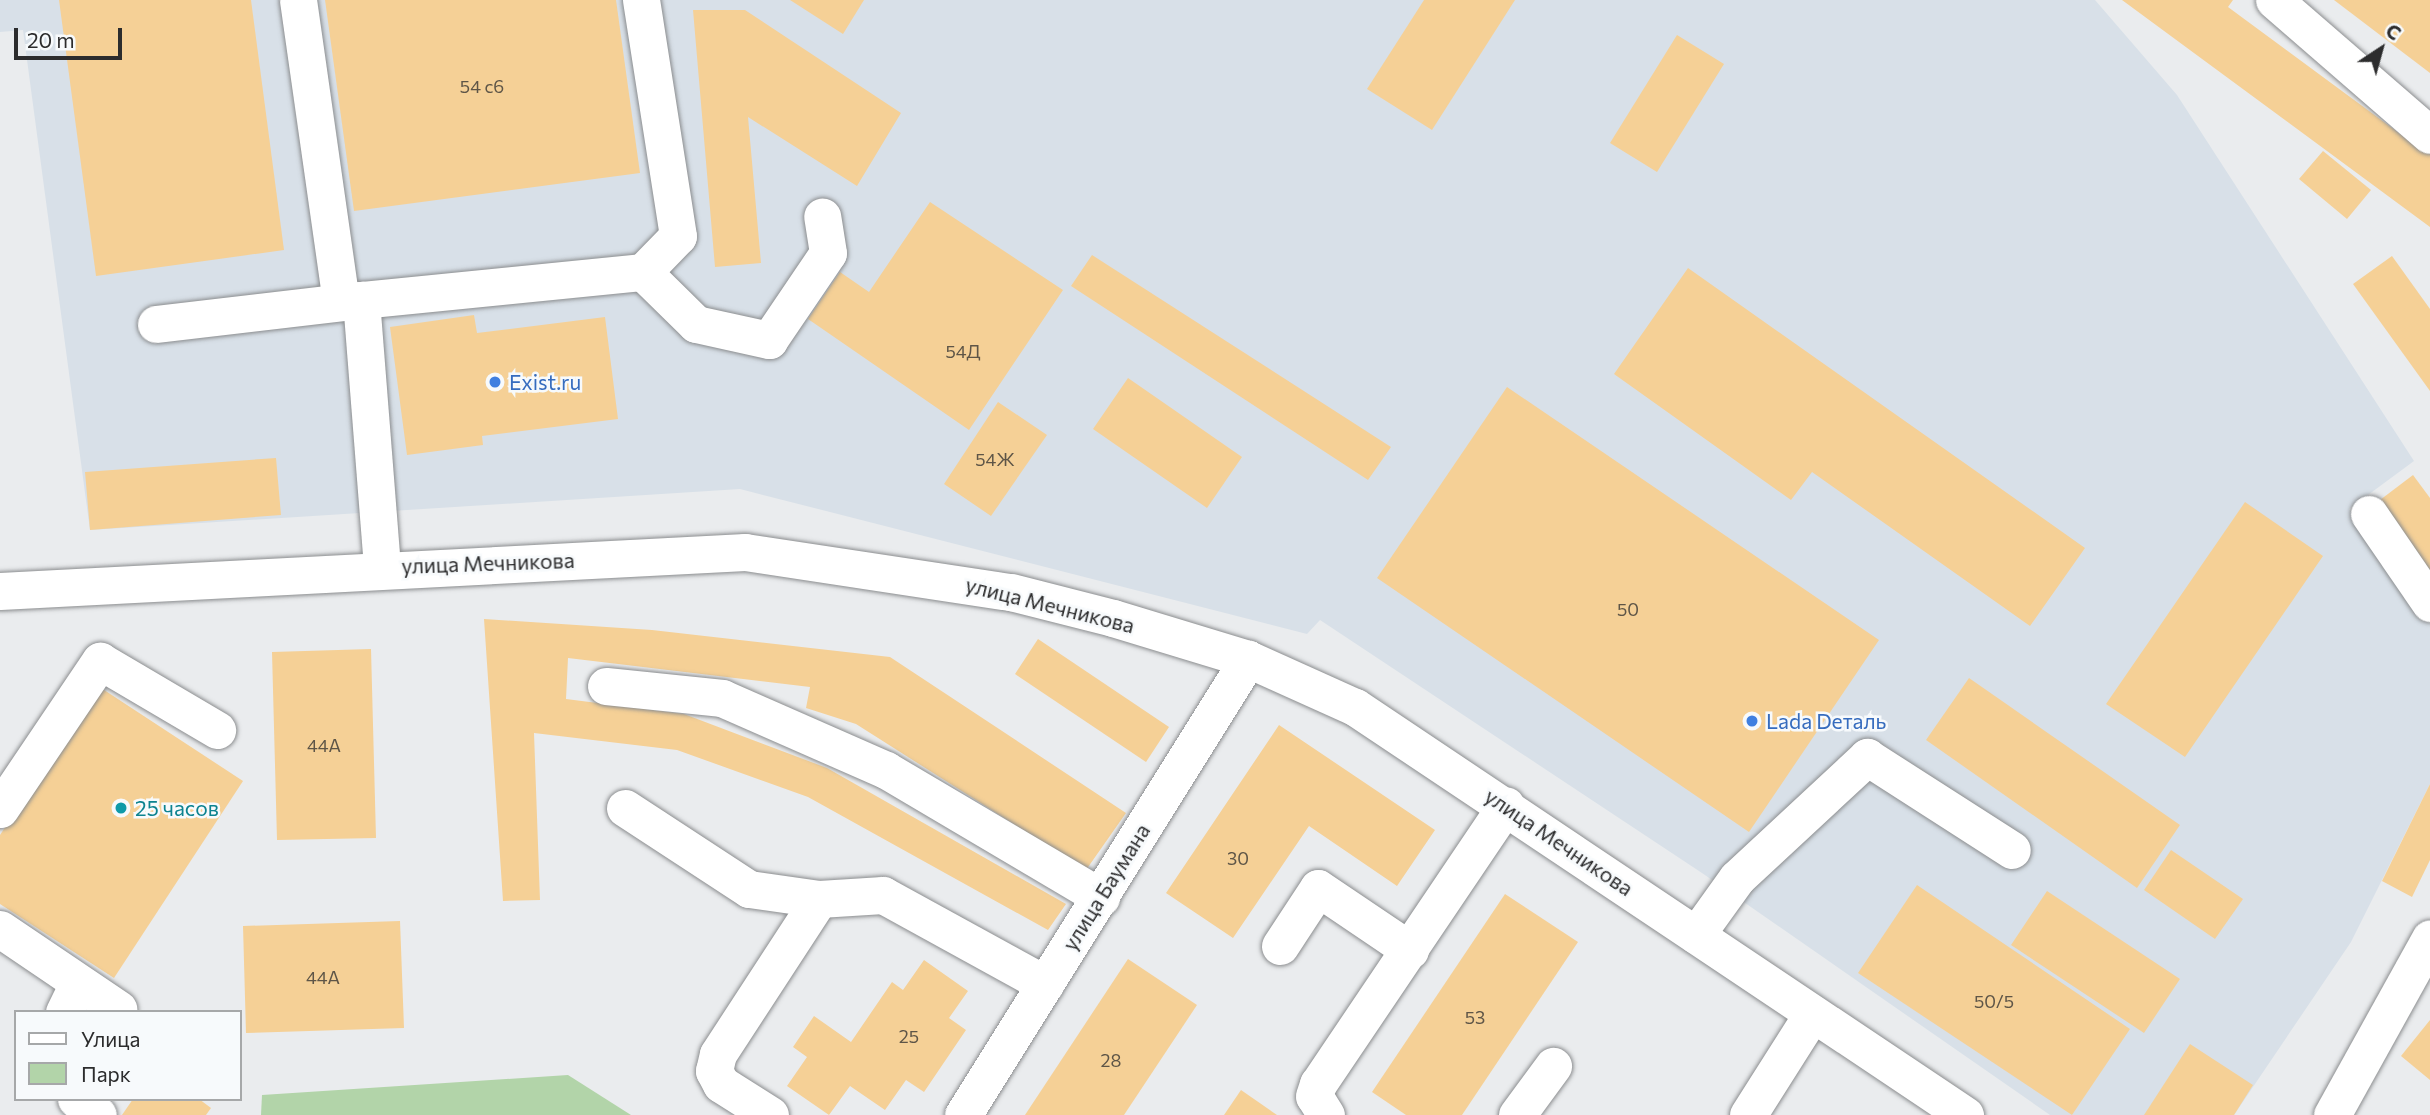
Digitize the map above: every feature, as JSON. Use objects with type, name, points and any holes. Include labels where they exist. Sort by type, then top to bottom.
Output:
[{"type":"street","points":[[298,0],[351,300],[382,567]]},
{"type":"street","points":[[156,324],[351,300],[643,272],[678,236],[641,0]]},
{"type":"street","points":[[2274,0],[2430,135]]},
{"type":"street","points":[[643,272],[696,324],[769,340],[828,253],[822,216]]},
{"type":"street","points":[[2369,514],[2430,603]]},
{"type":"street","name":"улица Мечникова","points":[[0,591],[382,567],[745,552],[1012,592],[1248,659],[1355,707],[1506,805],[1962,1114]]},
{"type":"street","name":"улица Баумана","points":[[963,1115],[1248,659]]},
{"type":"street","points":[[0,809],[100,661],[217,730]]},
{"type":"street","points":[[606,685],[722,698],[886,770],[1101,897]]},
{"type":"street","points":[[1696,935],[1737,878],[1867,757],[2012,850]]},
{"type":"street","points":[[1326,1115],[1314,1096],[1318,1084],[1506,805]]},
{"type":"street","points":[[625,808],[749,889],[819,899],[883,895],[1045,984]]},
{"type":"street","points":[[1280,946],[1318,888],[1410,950]]},
{"type":"street","points":[[770,1115],[721,1084],[714,1071],[718,1054],[819,899]]},
{"type":"street","points":[[0,929],[71,997],[118,1009]]},
{"type":"street","points":[[2332,1115],[2426,951]]},
{"type":"street","points":[[1748,1115],[1812,1014]]},
{"type":"street","points":[[1517,1115],[1553,1066]]},
{"type":"street","points":[[79,1101],[98,1115]]},
{"type":"shaded area","points":[[0,0],[2095,0],[2177,95],[2414,461],[2349,509],[2430,624],[2430,784],[2351,942],[2234,1115],[2050,1115],[1702,873],[1320,620],[1307,634],[740,489],[90,530],[23,30],[0,32]]},
{"type":"green space","points":[[568,1075],[631,1115],[261,1115],[262,1095]]},
{"type":"building","points":[[59,0],[251,0],[284,250],[96,276]]},
{"type":"building","points":[[325,0],[616,0],[640,173],[354,211]]},
{"type":"building","points":[[790,0],[864,0],[843,34]]},
{"type":"building","points":[[1424,0],[1515,0],[1432,130],[1367,89]]},
{"type":"building","points":[[2122,0],[2233,0],[2228,7],[2407,139],[2430,144],[2430,227]]},
{"type":"building","points":[[2334,0],[2430,0],[2430,73]]},
{"type":"building","points":[[693,10],[745,10],[901,113],[857,186],[748,117],[761,263],[715,267]]},
{"type":"building","points":[[1677,35],[1724,64],[1657,172],[1610,143]]},
{"type":"building","points":[[2323,151],[2371,190],[2347,219],[2299,179]]},
{"type":"building","points":[[930,202],[1063,290],[969,430],[808,319],[840,272],[869,292]]},
{"type":"building","points":[[1092,255],[1391,447],[1368,480],[1071,286]]},
{"type":"building","points":[[2392,256],[2430,309],[2430,391],[2353,284]]},
{"type":"building","points":[[1688,268],[2085,548],[2030,626],[1812,472],[1791,500],[1614,374]]},
{"type":"building","points":[[474,315],[477,333],[605,317],[618,419],[482,436],[483,445],[407,455],[390,327]]},
{"type":"building","points":[[1128,378],[1242,457],[1207,508],[1093,429]]},
{"type":"building","points":[[1507,387],[1879,640],[1749,832],[1377,578]]},
{"type":"building","points":[[998,402],[1047,435],[991,516],[944,484]]},
{"type":"building","points":[[276,458],[281,515],[90,530],[85,472]]},
{"type":"building","points":[[2413,475],[2430,498],[2430,570],[2380,500]]},
{"type":"building","points":[[2245,502],[2323,556],[2185,757],[2106,704]]},
{"type":"building","points":[[484,619],[652,630],[890,657],[1126,813],[1086,870],[856,724],[806,708],[810,687],[568,658],[566,699],[684,714],[827,768],[1066,904],[1048,930],[808,797],[677,750],[534,733],[540,900],[503,901]]},
{"type":"building","points":[[1038,639],[1169,727],[1146,762],[1015,674]]},
{"type":"building","points":[[371,649],[376,838],[277,840],[272,652]]},
{"type":"building","points":[[1969,678],[2180,825],[2137,888],[1926,740]]},
{"type":"building","name":"25 часов","points":[[98,686],[243,781],[114,978],[0,904],[0,835]]},
{"type":"building","points":[[1279,725],[1435,830],[1397,886],[1309,826],[1233,938],[1166,893]]},
{"type":"building","points":[[2430,784],[2430,860],[2412,897],[2382,881]]},
{"type":"building","points":[[2171,850],[2243,899],[2215,939],[2144,890]]},
{"type":"building","points":[[1917,885],[2130,1029],[2072,1115],[1858,973]]},
{"type":"building","points":[[2047,891],[2180,979],[2144,1033],[2011,945]]},
{"type":"building","points":[[1505,894],[1578,942],[1462,1115],[1406,1115],[1372,1092]]},
{"type":"building","points":[[400,921],[404,1028],[246,1033],[243,926]]},
{"type":"building","points":[[1128,959],[1197,1005],[1124,1115],[1025,1115]]},
{"type":"building","points":[[924,960],[968,991],[949,1018],[966,1030],[924,1092],[906,1080],[885,1110],[850,1086],[829,1115],[787,1086],[807,1057],[793,1047],[814,1016],[851,1042],[892,982],[903,990]]},
{"type":"building","points":[[2430,1020],[2430,1080],[2401,1056]]},
{"type":"building","points":[[2190,1044],[2253,1085],[2234,1115],[2144,1115]]},
{"type":"building","points":[[1241,1090],[1277,1115],[1224,1115]]},
{"type":"building","points":[[132,1101],[202,1101],[211,1108],[206,1115],[122,1115]]},
{"type":"place","name":"Exist.ru","points":[[495,382]]},
{"type":"place","name":"Lada Dеталь","points":[[1752,721]]},
{"type":"place","name":"25 часов","points":[[121,808]]}]
